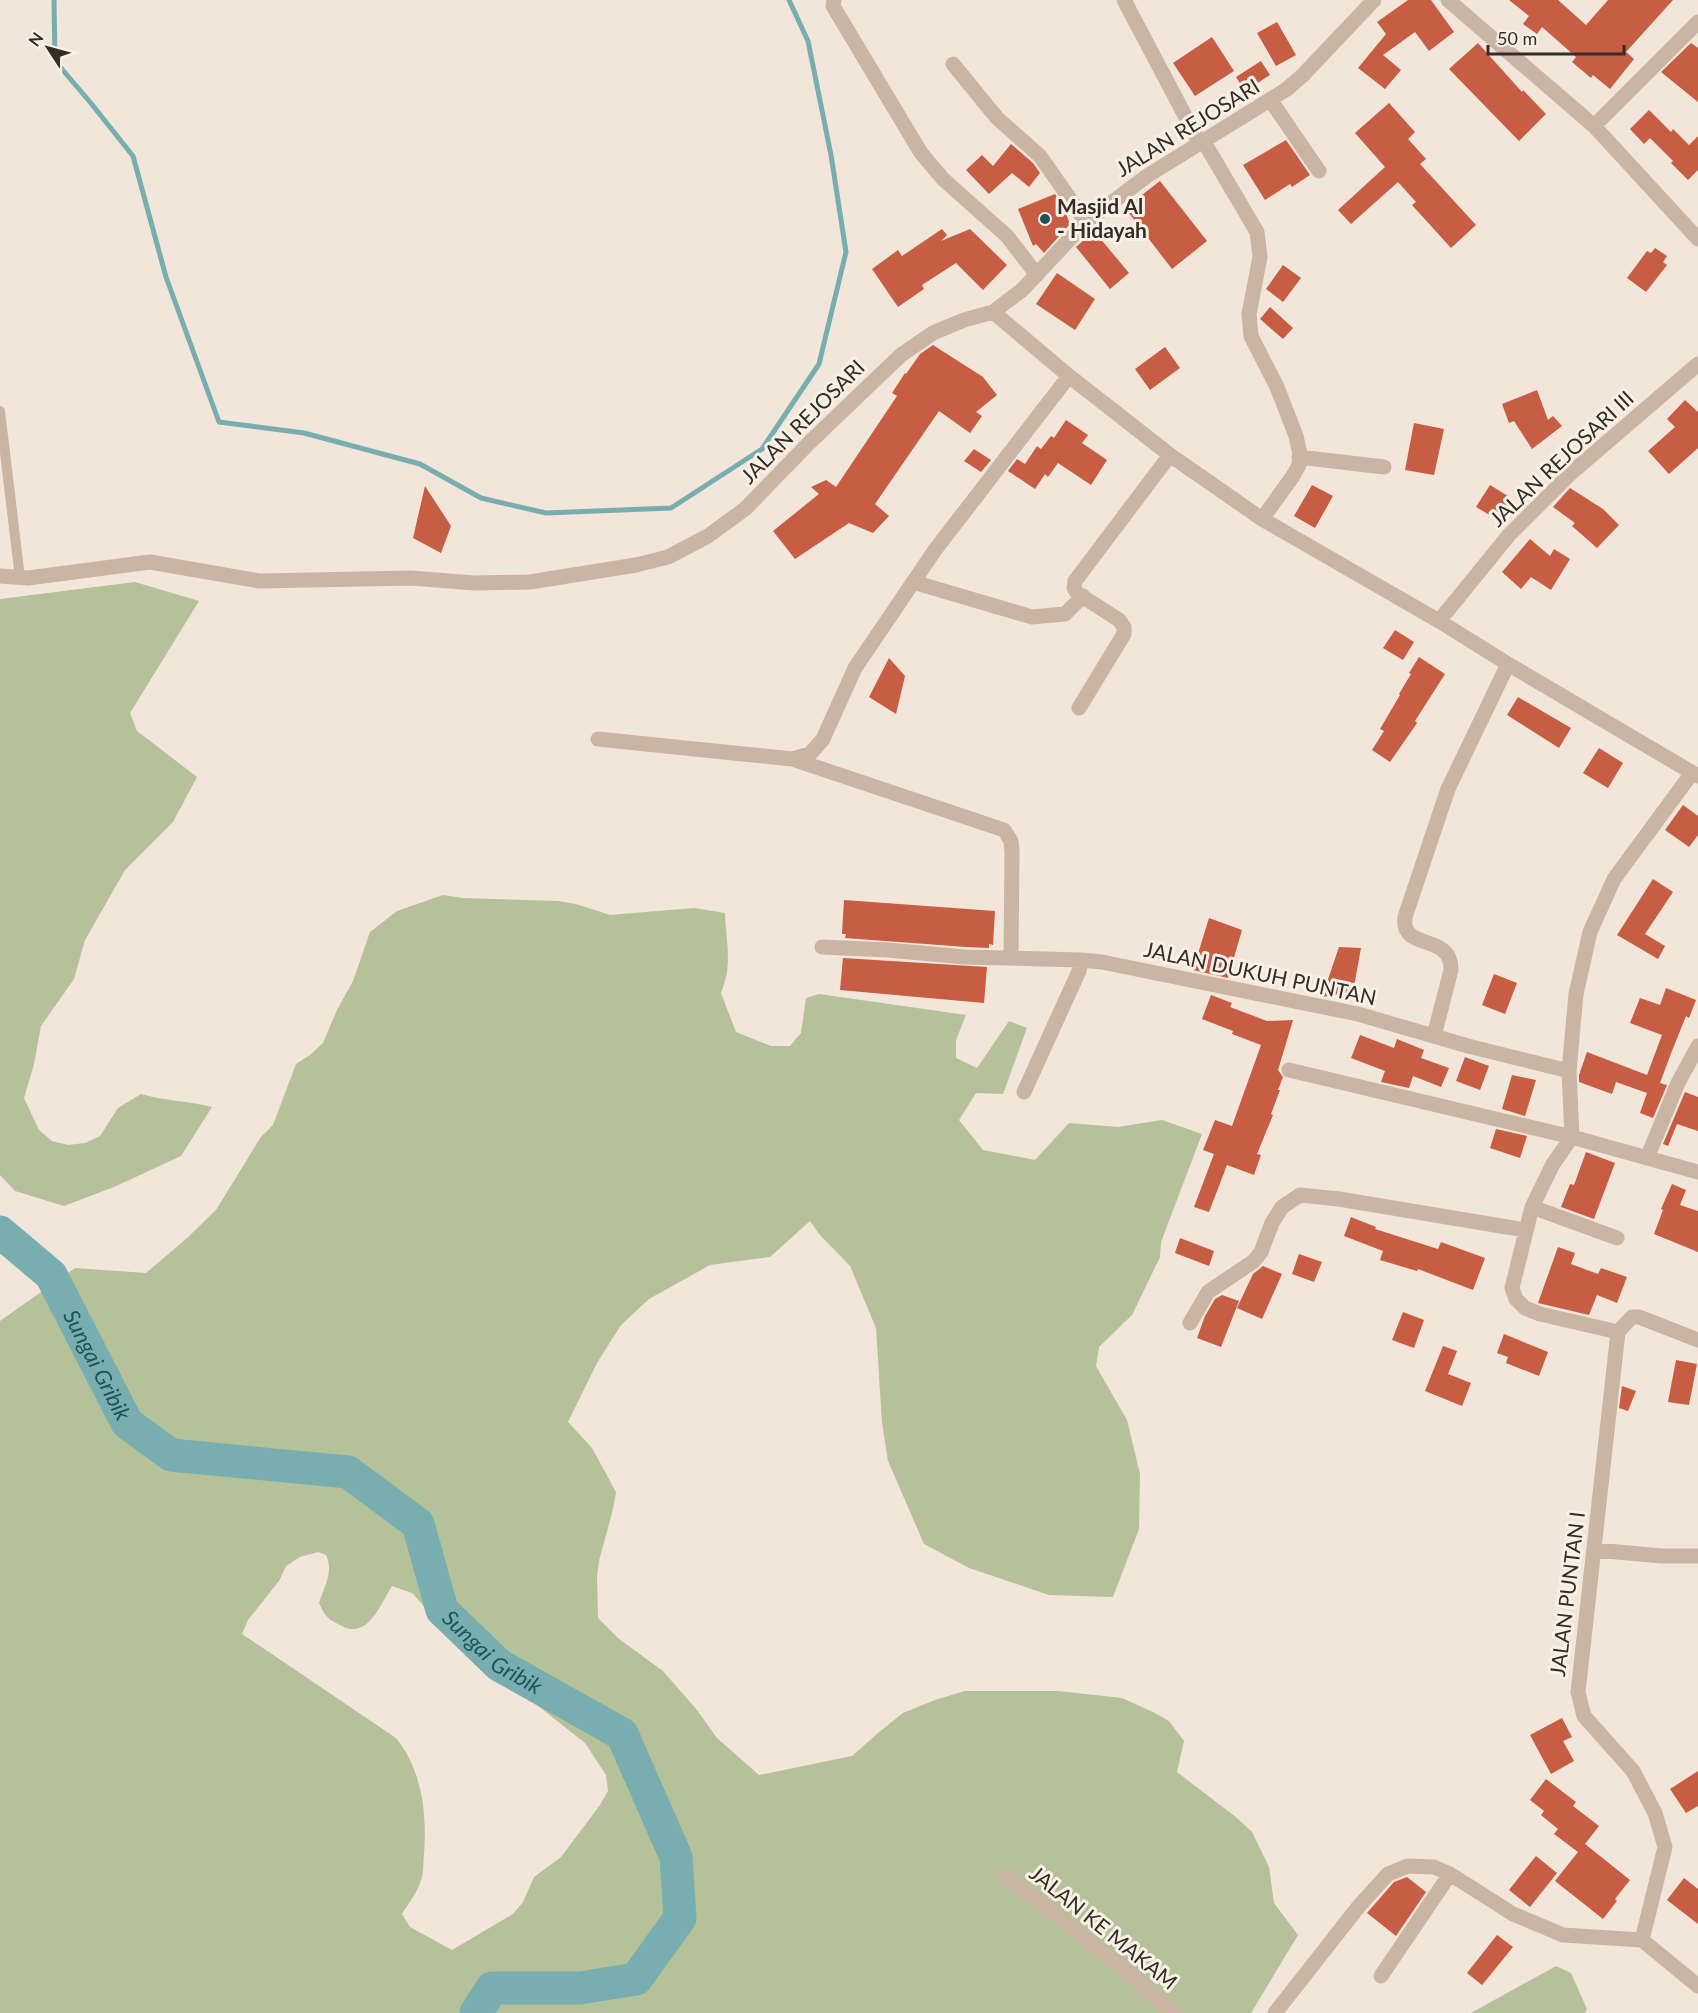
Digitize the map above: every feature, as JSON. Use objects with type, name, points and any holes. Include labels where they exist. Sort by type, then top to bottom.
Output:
[{"type":"street","points":[[834,0],[833,6],[921,153],[943,179],[1006,236],[1037,275]]},
{"type":"street","points":[[1124,0],[1202,143],[1257,232],[1260,257],[1249,314],[1251,336],[1281,397],[1296,436],[1299,457],[1299,465],[1293,476],[1262,519]]},
{"type":"street","name":"JALAN REJOSARI","points":[[0,576],[20,578],[75,573],[150,562],[259,581],[411,578],[474,583],[530,582],[636,565],[668,557],[708,536],[745,509],[810,442],[901,355],[933,333],[964,320],[993,312],[1009,302],[1086,222],[1147,176],[1271,101],[1303,75],[1374,0]]},
{"type":"street","points":[[1448,0],[1594,126],[1698,239]]},
{"type":"street","points":[[1594,126],[1698,22]]},
{"type":"street","points":[[953,64],[997,118],[1044,161],[1086,222]]},
{"type":"street","points":[[1271,101],[1319,171]]},
{"type":"street","points":[[993,312],[1069,376],[1170,454],[1262,519],[1439,621],[1695,774],[1614,879],[1590,932],[1576,994],[1569,1071],[1572,1137],[1552,1164],[1532,1207],[1512,1288],[1516,1299],[1525,1308],[1540,1314],[1618,1332],[1632,1317],[1639,1317],[1698,1340]]},
{"type":"street","name":"JALAN REJOSARI III","points":[[1439,621],[1509,535],[1554,489],[1698,364]]},
{"type":"street","points":[[792,759],[810,754],[823,739],[855,668],[935,550],[1069,376]]},
{"type":"street","points":[[1079,708],[1124,634],[1124,627],[1119,620],[1074,588],[1075,581],[1170,454]]},
{"type":"street","points":[[1299,457],[1384,467]]},
{"type":"street","points":[[914,582],[1032,617],[1065,614],[1083,596]]},
{"type":"street","points":[[1434,1036],[1452,970],[1452,961],[1443,950],[1410,935],[1404,924],[1405,916],[1448,789],[1508,664]]},
{"type":"street","points":[[598,739],[792,759],[1004,830],[1011,840],[1012,852],[1011,958]]},
{"type":"street","name":"JALAN DUKUH PUNTAN","points":[[822,948],[888,950],[965,957],[1102,962],[1358,1014],[1569,1071]]},
{"type":"street","points":[[1024,1092],[1079,971],[1081,960]]},
{"type":"street","points":[[1647,1158],[1678,1083],[1698,1046]]},
{"type":"street","points":[[1290,1070],[1572,1137],[1698,1172]]},
{"type":"street","points":[[1190,1323],[1208,1292],[1254,1261],[1261,1252],[1272,1223],[1282,1207],[1300,1195],[1339,1199],[1525,1230]]},
{"type":"street","points":[[1532,1207],[1617,1238]]},
{"type":"street","name":"JALAN PUNTAN I","points":[[1618,1332],[1578,1692],[1584,1716],[1632,1771],[1654,1813],[1665,1847],[1642,1940]]},
{"type":"street","points":[[1595,1550],[1662,1556],[1698,1556]]},
{"type":"street","points":[[1275,2013],[1359,1906],[1388,1874],[1408,1866],[1434,1867],[1450,1874],[1513,1914],[1563,1935],[1642,1940],[1698,1986]]},
{"type":"street","points":[[1381,1976],[1450,1874]]},
{"type":"street","name":"JALAN KE MAKAM","points":[[1005,1876],[1118,1964],[1174,2013]]},
{"type":"lane","points":[[0,411],[20,578]]},
{"type":"green space","points":[[135,582],[199,601],[130,713],[137,731],[197,777],[173,822],[125,870],[85,940],[74,979],[41,1026],[34,1064],[24,1098],[39,1130],[52,1141],[68,1145],[85,1143],[100,1136],[118,1108],[141,1094],[212,1107],[181,1156],[114,1187],[64,1206],[15,1191],[0,1175],[0,599]]},
{"type":"green space","points":[[443,895],[462,898],[558,901],[610,915],[694,908],[725,913],[728,963],[721,993],[736,1032],[771,1046],[790,1046],[801,1033],[806,998],[819,994],[966,1015],[956,1040],[956,1058],[977,1068],[1009,1021],[1027,1028],[1003,1094],[976,1093],[959,1120],[983,1150],[1035,1160],[1069,1123],[1118,1127],[1162,1120],[1202,1134],[1161,1242],[1160,1257],[1132,1315],[1099,1347],[1096,1366],[1127,1420],[1140,1474],[1139,1529],[1113,1597],[1049,1595],[969,1568],[924,1544],[888,1461],[882,1423],[876,1328],[850,1266],[819,1234],[810,1221],[770,1257],[710,1265],[649,1299],[621,1325],[597,1363],[568,1422],[592,1448],[616,1492],[599,1561],[598,1618],[619,1639],[663,1671],[697,1710],[717,1738],[759,1775],[852,1756],[903,1713],[965,1691],[1058,1691],[1122,1698],[1169,1721],[1184,1741],[1177,1772],[1252,1832],[1269,1867],[1274,1903],[1298,1935],[1251,2013],[0,2013],[0,1321],[75,1268],[146,1273],[216,1210],[261,1137],[273,1125],[296,1064],[323,1043],[353,981],[370,932],[397,911]],"holes":[[[318,1552],[326,1555],[329,1573],[319,1603],[330,1620],[351,1629],[359,1628],[373,1618],[392,1586],[412,1593],[439,1623],[509,1683],[585,1743],[606,1775],[608,1791],[600,1805],[561,1857],[534,1877],[523,1902],[513,1914],[452,1950],[410,1927],[402,1914],[421,1882],[425,1839],[421,1793],[405,1750],[396,1738],[242,1634],[248,1620],[279,1581],[286,1566],[300,1557]]]},
{"type":"green space","points":[[1556,1966],[1571,1973],[1587,2009],[1585,2013],[1471,2013]]},
{"type":"building","points":[[1408,0],[1431,0],[1454,32],[1429,51],[1415,32],[1383,55],[1401,70],[1385,89],[1358,68],[1386,34],[1377,22]]},
{"type":"building","points":[[1509,0],[1558,0],[1586,25],[1608,0],[1673,0],[1626,52],[1634,59],[1610,89],[1593,75],[1591,78],[1572,62],[1576,57],[1542,27],[1537,34],[1523,24],[1529,16]]},
{"type":"building","points":[[1277,22],[1296,55],[1276,66],[1257,33]]},
{"type":"building","points":[[1212,37],[1234,71],[1195,96],[1173,63]]},
{"type":"building","points":[[1478,43],[1522,92],[1523,90],[1546,114],[1519,141],[1449,69]]},
{"type":"building","points":[[1691,43],[1698,48],[1698,102],[1661,72]]},
{"type":"building","points":[[1261,61],[1270,75],[1245,91],[1236,77]]},
{"type":"building","points":[[1389,103],[1415,132],[1408,139],[1426,159],[1420,164],[1476,225],[1451,248],[1412,205],[1416,202],[1398,182],[1351,224],[1338,210],[1385,167],[1355,133]]},
{"type":"building","points":[[1649,110],[1671,132],[1673,129],[1689,145],[1698,136],[1698,170],[1688,180],[1650,138],[1644,144],[1630,129]]},
{"type":"building","points":[[1286,140],[1310,175],[1292,187],[1290,184],[1265,200],[1243,165]]},
{"type":"building","points":[[1011,144],[1033,163],[1040,173],[1029,187],[1012,173],[989,194],[966,170],[982,155],[993,166]]},
{"type":"building","points":[[1160,181],[1207,241],[1172,269],[1125,208]]},
{"type":"building","name":"Masjid Al - Hidayah","points":[[1055,194],[1070,224],[1044,253],[1036,244],[1033,246],[1018,209]]},
{"type":"building","points":[[942,229],[947,235],[941,241],[970,229],[1007,265],[983,290],[956,263],[922,285],[924,289],[898,307],[872,269],[898,250],[902,256]]},
{"type":"building","points":[[1094,231],[1129,273],[1110,289],[1076,247]]},
{"type":"building","points":[[1655,248],[1667,256],[1663,262],[1667,265],[1646,292],[1627,278],[1647,251],[1651,253]]},
{"type":"building","points":[[1283,265],[1301,278],[1283,302],[1266,289]]},
{"type":"building","points":[[1057,273],[1095,299],[1075,330],[1036,304]]},
{"type":"building","points":[[1270,307],[1293,328],[1283,339],[1260,319]]},
{"type":"building","points":[[933,345],[983,377],[997,395],[976,412],[982,416],[970,433],[939,411],[875,504],[889,516],[873,533],[849,523],[795,559],[773,531],[819,494],[811,487],[826,480],[836,487],[897,396],[892,393],[905,373],[920,354]]},
{"type":"building","points":[[1165,347],[1180,368],[1150,390],[1135,369]]},
{"type":"building","points":[[1537,390],[1548,420],[1553,416],[1562,426],[1532,449],[1514,421],[1509,423],[1502,404]]},
{"type":"building","points":[[1685,400],[1698,412],[1698,448],[1669,474],[1648,451],[1675,427],[1667,419]]},
{"type":"building","points":[[1066,420],[1088,435],[1082,443],[1107,460],[1091,485],[1058,463],[1048,477],[1045,474],[1035,489],[1008,471],[1017,459],[1025,464],[1037,446],[1041,449],[1051,436],[1054,438]]},
{"type":"building","points":[[1414,423],[1444,429],[1434,475],[1405,470]]},
{"type":"building","points":[[974,449],[991,460],[981,472],[964,461]]},
{"type":"building","points":[[1312,485],[1333,496],[1315,528],[1294,516]]},
{"type":"building","points":[[1490,485],[1511,498],[1498,520],[1476,507]]},
{"type":"building","points":[[425,486],[451,526],[441,553],[413,538]]},
{"type":"building","points":[[1570,488],[1603,509],[1619,525],[1597,548],[1572,526],[1575,523],[1553,507]]},
{"type":"building","points":[[1530,539],[1550,556],[1554,549],[1570,559],[1551,590],[1531,577],[1521,589],[1502,572]]},
{"type":"building","points":[[1395,630],[1414,642],[1403,660],[1383,648]]},
{"type":"building","points":[[1419,657],[1445,674],[1415,721],[1417,723],[1390,762],[1372,750],[1384,731],[1380,729]]},
{"type":"building","points":[[889,658],[905,676],[896,714],[869,697]]},
{"type":"building","points":[[1518,697],[1571,728],[1559,748],[1507,715]]},
{"type":"building","points":[[1599,748],[1623,763],[1608,788],[1583,773]]},
{"type":"building","points":[[1683,805],[1698,816],[1698,835],[1689,847],[1665,830]]},
{"type":"building","points":[[1653,879],[1673,892],[1645,934],[1665,946],[1658,959],[1617,935]]},
{"type":"building","points":[[844,900],[995,911],[993,945],[989,944],[989,948],[966,947],[845,938],[846,934],[842,934]]},
{"type":"building","points":[[1209,918],[1242,930],[1228,978],[1193,970]]},
{"type":"building","points":[[1339,947],[1361,948],[1353,992],[1322,997]]},
{"type":"building","points":[[843,958],[987,967],[984,1003],[840,990]]},
{"type":"building","points":[[1494,974],[1517,983],[1505,1014],[1482,1005]]},
{"type":"building","points":[[1666,988],[1696,1000],[1689,1018],[1686,1016],[1660,1083],[1667,1085],[1653,1118],[1640,1113],[1647,1093],[1616,1082],[1612,1094],[1579,1082],[1579,1075],[1587,1052],[1647,1075],[1662,1035],[1630,1023],[1640,998],[1660,1005]]},
{"type":"building","points":[[1211,995],[1232,1003],[1230,1007],[1267,1021],[1293,1020],[1278,1070],[1283,1077],[1278,1090],[1280,1090],[1271,1114],[1273,1115],[1257,1154],[1261,1155],[1254,1175],[1227,1165],[1209,1212],[1194,1207],[1214,1154],[1203,1150],[1215,1120],[1232,1126],[1261,1045],[1202,1019]]},
{"type":"building","points":[[1360,1035],[1394,1048],[1397,1039],[1424,1050],[1421,1058],[1449,1068],[1441,1087],[1413,1076],[1409,1088],[1381,1082],[1385,1071],[1351,1058]]},
{"type":"building","points":[[1465,1057],[1489,1066],[1480,1090],[1456,1081]]},
{"type":"building","points":[[1512,1075],[1536,1080],[1525,1116],[1502,1109]]},
{"type":"building","points":[[1685,1092],[1698,1097],[1698,1131],[1677,1124],[1668,1146],[1663,1144]]},
{"type":"building","points":[[1496,1129],[1527,1136],[1520,1158],[1490,1148]]},
{"type":"building","points":[[1586,1152],[1615,1163],[1594,1219],[1561,1207],[1570,1184],[1574,1185]]},
{"type":"building","points":[[1672,1184],[1686,1190],[1680,1205],[1698,1211],[1698,1252],[1654,1234],[1663,1210],[1661,1209]]},
{"type":"building","points":[[1351,1217],[1376,1227],[1375,1229],[1438,1249],[1441,1242],[1485,1258],[1473,1290],[1418,1269],[1417,1271],[1380,1260],[1383,1251],[1344,1236]]},
{"type":"building","points":[[1180,1238],[1214,1251],[1209,1266],[1175,1253]]},
{"type":"building","points":[[1558,1247],[1575,1253],[1571,1264],[1598,1274],[1601,1268],[1627,1277],[1617,1303],[1597,1295],[1589,1315],[1538,1303]]},
{"type":"building","points":[[1299,1254],[1322,1262],[1314,1282],[1292,1274]]},
{"type":"building","points":[[1263,1266],[1282,1274],[1262,1319],[1237,1308],[1253,1274]]},
{"type":"building","points":[[1222,1295],[1239,1301],[1221,1347],[1197,1338],[1205,1316],[1215,1299]]},
{"type":"building","points":[[1403,1312],[1424,1320],[1414,1348],[1392,1340]]},
{"type":"building","points":[[1504,1334],[1548,1352],[1539,1376],[1506,1363],[1508,1357],[1497,1353]]},
{"type":"building","points":[[1443,1346],[1457,1351],[1448,1374],[1471,1383],[1462,1406],[1425,1391]]},
{"type":"building","points":[[1676,1360],[1697,1364],[1689,1405],[1668,1402]]},
{"type":"building","points":[[1622,1386],[1636,1391],[1628,1411],[1619,1408]]},
{"type":"building","points":[[1562,1718],[1572,1737],[1563,1741],[1574,1761],[1551,1774],[1530,1735]]},
{"type":"building","points":[[1698,1771],[1698,1806],[1686,1813],[1670,1789]]},
{"type":"building","points":[[1546,1779],[1576,1802],[1573,1806],[1599,1826],[1585,1844],[1630,1880],[1603,1919],[1555,1881],[1578,1852],[1554,1834],[1558,1829],[1541,1815],[1544,1811],[1530,1800]]},
{"type":"building","points":[[1536,1856],[1557,1873],[1530,1907],[1509,1890]]},
{"type":"building","points":[[1407,1877],[1426,1892],[1396,1936],[1367,1913],[1394,1882]]},
{"type":"building","points":[[1684,1878],[1698,1889],[1698,1924],[1667,1900]]},
{"type":"building","points":[[1497,1935],[1513,1947],[1482,1985],[1467,1973]]},
{"type":"waterway","points":[[54,0],[55,61],[133,156],[166,277],[219,422],[304,433],[420,464],[481,498],[546,513],[671,508],[762,449],[819,364],[846,252],[831,155],[808,41],[789,0]]},
{"type":"waterway","name":"Sungai Gribik","points":[[0,1232],[51,1275],[127,1423],[171,1455],[348,1472],[418,1524],[442,1610],[499,1665],[622,1734],[676,1857],[680,1918],[636,1979],[580,1988],[492,1988],[476,2013]]},
{"type":"place","name":"Masjid Al - Hidayah","points":[[1045,219]]}]
